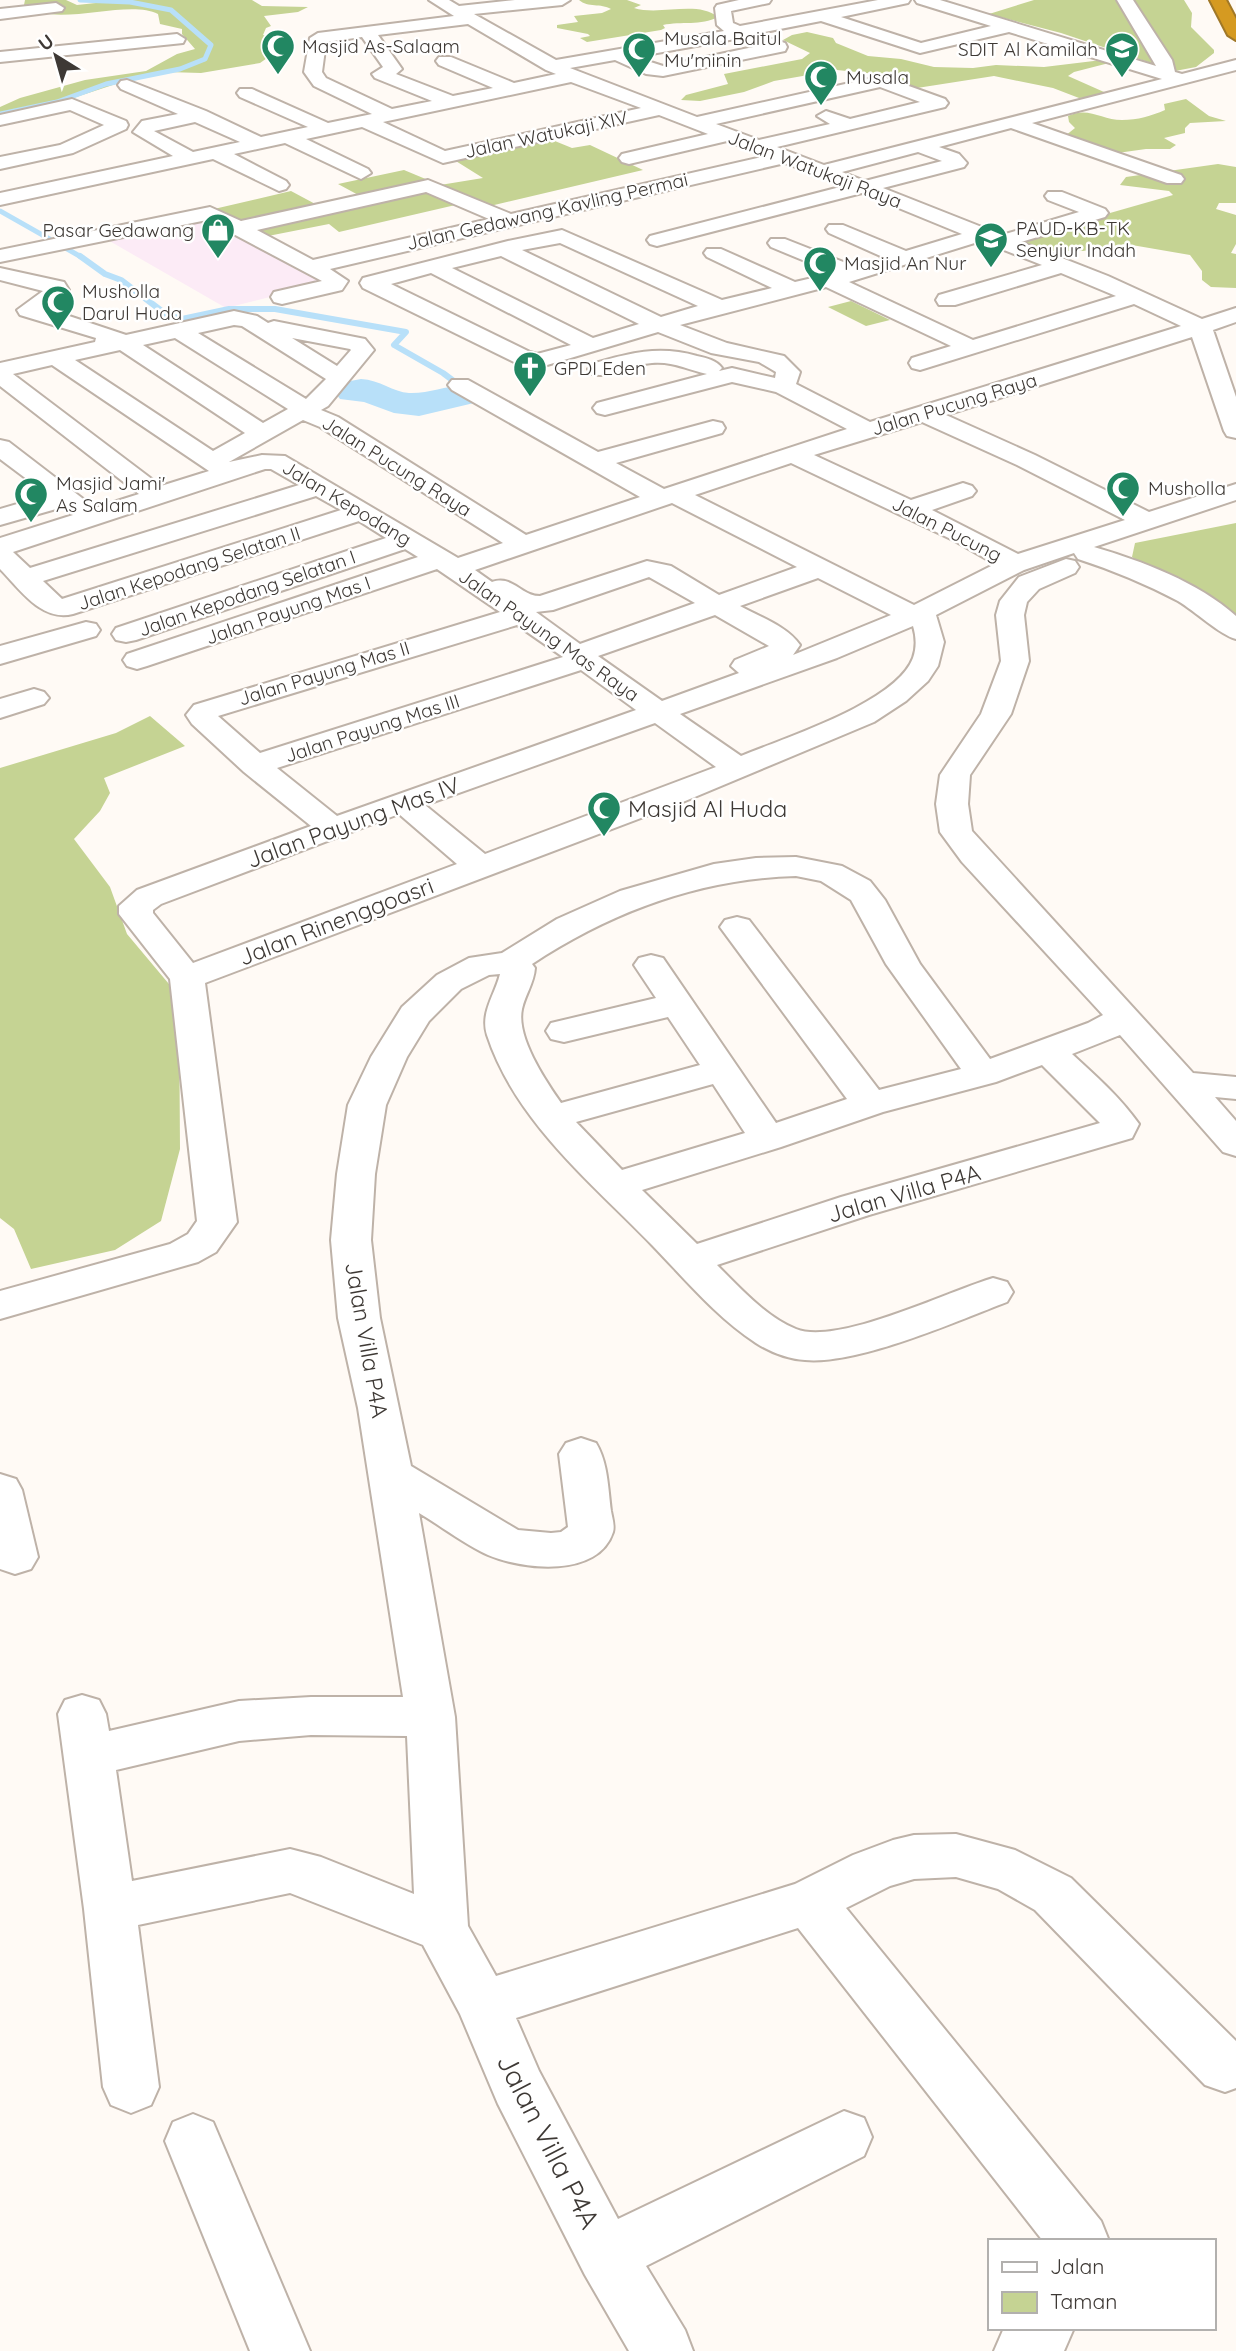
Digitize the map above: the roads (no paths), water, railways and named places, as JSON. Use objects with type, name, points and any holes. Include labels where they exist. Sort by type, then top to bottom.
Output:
[{"type":"highway","points":[[1218,0],[1236,35]]},
{"type":"street","points":[[391,116],[320,82],[313,72],[318,38],[367,32],[444,7],[562,0]]},
{"type":"street","points":[[763,0],[723,8],[724,25],[737,31],[748,31],[902,0]]},
{"type":"street","points":[[923,0],[1137,65],[1182,76]]},
{"type":"street","points":[[1125,0],[1163,60],[1182,76]]},
{"type":"street","name":"Jalan Watukaji Raya","points":[[444,7],[572,76],[823,171],[1136,297],[1219,320]]},
{"type":"street","points":[[0,14],[56,8]]},
{"type":"street","points":[[821,16],[946,57]]},
{"type":"street","points":[[866,41],[899,53],[1014,26]]},
{"type":"street","points":[[367,32],[393,69],[381,74],[451,102]]},
{"type":"street","points":[[552,66],[736,34],[779,47],[663,71],[652,70],[617,55]]},
{"type":"street","points":[[971,37],[1006,47]]},
{"type":"street","points":[[0,57],[177,39]]},
{"type":"street","points":[[1058,62],[1096,52]]},
{"type":"street","points":[[445,61],[512,89]]},
{"type":"street","points":[[1098,74],[1137,65]]},
{"type":"street","points":[[823,171],[1182,76],[1236,65]]},
{"type":"street","points":[[125,73],[200,115],[261,144]]},
{"type":"street","points":[[0,200],[572,76]]},
{"type":"street","points":[[696,123],[881,81],[939,103],[758,146]]},
{"type":"street","points":[[246,93],[327,129]]},
{"type":"street","points":[[808,97],[870,120]]},
{"type":"street","points":[[788,102],[849,125]]},
{"type":"street","points":[[0,163],[69,147],[119,125],[72,104],[7,118]]},
{"type":"street","name":"Jalan Watukaji XIV","points":[[365,121],[443,157],[657,110]]},
{"type":"street","points":[[191,159],[142,132],[149,125],[200,115]]},
{"type":"street","points":[[7,118],[43,131],[115,175]]},
{"type":"street","points":[[1008,122],[1174,179]]},
{"type":"street","points":[[629,158],[728,135]]},
{"type":"street","points":[[289,138],[361,173]]},
{"type":"street","points":[[657,240],[748,209],[863,188],[957,163],[952,158],[918,146]]},
{"type":"street","points":[[216,153],[279,185]]},
{"type":"street","name":"Jalan Gedawang Kavling Permai","points":[[309,267],[786,157]]},
{"type":"street","points":[[0,163],[45,189]]},
{"type":"street","points":[[136,170],[159,182]]},
{"type":"street","points":[[67,185],[90,199]]},
{"type":"street","points":[[239,228],[420,187],[436,187],[507,220]]},
{"type":"street","points":[[719,307],[562,236],[371,283],[529,359],[542,360],[719,307],[1098,213],[1055,196]]},
{"type":"street","points":[[0,200],[23,215]]},
{"type":"street","points":[[696,214],[725,206],[748,209]]},
{"type":"street","points":[[0,257],[48,237],[125,222],[113,213]]},
{"type":"street","points":[[48,237],[75,242],[210,214],[337,283],[282,297]]},
{"type":"street","points":[[836,229],[906,259]]},
{"type":"street","points":[[778,243],[855,274]]},
{"type":"street","points":[[503,249],[659,324],[721,349],[750,353],[785,367],[788,372],[784,387]]},
{"type":"street","points":[[714,253],[792,289]]},
{"type":"street","points":[[433,266],[591,346]]},
{"type":"street","points":[[947,300],[1063,267]]},
{"type":"street","points":[[0,274],[58,290],[27,310],[115,337],[0,372]]},
{"type":"street","points":[[830,281],[971,347]]},
{"type":"street","points":[[978,396],[916,364],[1136,297]]},
{"type":"street","points":[[30,363],[218,320],[239,318],[340,377]]},
{"type":"street","points":[[1219,320],[1236,431]]},
{"type":"street","name":"Jalan Pucung Raya","points":[[454,564],[524,545],[866,430],[1080,366],[1219,320]]},
{"type":"street","points":[[57,358],[221,468],[261,433],[306,412],[320,401],[363,349],[360,346],[254,325]]},
{"type":"street","name":"Jalan Pucung Raya","points":[[177,329],[306,412],[329,422],[524,545]]},
{"type":"street","points":[[122,341],[261,433]]},
{"type":"street","points":[[573,376],[660,353],[732,375],[784,387],[866,430]]},
{"type":"street","points":[[0,372],[152,491]]},
{"type":"street","points":[[604,408],[732,375]]},
{"type":"street","points":[[460,385],[595,461],[917,614]]},
{"type":"street","points":[[922,413],[1026,460],[1146,520]]},
{"type":"street","points":[[595,461],[713,428]]},
{"type":"street","points":[[0,447],[79,507]]},
{"type":"street","name":"Jalan Pucung","points":[[792,454],[910,509],[1016,564],[1085,547],[1146,520],[1236,492]]},
{"type":"street","name":"Jalan Kepodang","points":[[79,507],[152,491],[221,468],[276,461],[407,540],[454,564]]},
{"type":"street","points":[[0,554],[37,574],[319,487]]},
{"type":"street","points":[[910,509],[963,491]]},
{"type":"street","points":[[0,517],[79,507]]},
{"type":"street","points":[[0,547],[79,507]]},
{"type":"street","name":"Jalan Kepodang Selatan II","points":[[37,574],[53,606],[63,608],[362,512]]},
{"type":"street","name":"Jalan Kepodang Selatan I","points":[[126,634],[407,540]]},
{"type":"street","points":[[1236,631],[1223,616],[1205,605],[1085,547],[1084,559],[1029,583],[1014,601],[1010,615],[1015,661],[996,714],[955,775],[952,804],[956,832],[974,855],[1124,1017],[1236,1144]]},
{"type":"street","points":[[454,564],[528,604],[558,601],[647,569],[662,572],[782,640],[786,645],[784,649],[659,706]]},
{"type":"street","name":"Jalan Payung Mas Raya","points":[[454,564],[520,615],[587,654],[659,706]]},
{"type":"street","name":"Jalan Payung Mas I","points":[[137,660],[454,564]]},
{"type":"street","points":[[659,706],[827,652],[917,614],[1016,564]]},
{"type":"street","name":"Jalan Payung Mas III","points":[[255,765],[587,654],[819,568]]},
{"type":"street","name":"Jalan Rinenggoasri","points":[[187,978],[739,769],[873,710],[909,684],[926,665],[931,652],[927,624],[917,614]]},
{"type":"street","name":"Jalan Payung Mas II","points":[[255,765],[203,718],[201,715],[204,711],[520,615]]},
{"type":"street","points":[[0,655],[86,630]]},
{"type":"street","points":[[0,709],[34,698]]},
{"type":"street","points":[[659,706],[739,769]]},
{"type":"street","name":"Jalan Payung Mas IV","points":[[187,978],[136,914],[136,906],[149,897],[659,706]]},
{"type":"street","name":"Jalan Payung Mas III","points":[[255,765],[333,828]]},
{"type":"street","points":[[403,802],[480,866]]},
{"type":"street","points":[[983,1074],[893,948],[860,890],[832,875],[807,867],[760,865],[693,879],[638,896],[570,925],[510,963],[518,968],[518,975],[505,1003],[503,1028],[534,1092],[613,1186],[750,1318],[788,1343],[806,1347],[829,1345],[869,1335],[993,1292]]},
{"type":"street","points":[[737,927],[870,1104]]},
{"type":"street","name":"Jalan Villa P4A","points":[[510,963],[481,965],[449,982],[415,1016],[389,1057],[367,1105],[356,1174],[351,1240],[359,1318],[390,1474],[431,1717],[442,1929],[483,2004],[518,2086],[607,2255],[663,2351]]},
{"type":"street","points":[[651,965],[768,1139]]},
{"type":"street","points":[[0,1305],[184,1253],[202,1243],[217,1222],[187,978]]},
{"type":"street","points":[[564,1031],[677,1004]]},
{"type":"street","points":[[613,1186],[768,1139],[870,1104],[983,1074],[1101,1031],[1124,1017]]},
{"type":"street","name":"Jalan Villa P4A","points":[[688,1260],[855,1206],[1119,1130],[1120,1124],[1105,1105],[1049,1052]]},
{"type":"street","points":[[554,1116],[721,1071]]},
{"type":"street","points":[[1180,1083],[1236,1088]]},
{"type":"street","points":[[390,1474],[504,1543],[525,1550],[547,1551],[582,1540],[591,1530],[581,1454]]},
{"type":"street","points":[[0,1490],[15,1557]]},
{"type":"street","points":[[131,2087],[110,1909],[85,1735],[311,1716],[431,1717]]},
{"type":"street","points":[[483,2004],[809,1902],[893,1862],[949,1855],[967,1857],[1025,1875],[1053,1894],[1226,2067]]},
{"type":"street","points":[[110,1909],[208,1886],[290,1871],[303,1873],[442,1929]]},
{"type":"street","points":[[809,1902],[1078,2239]]},
{"type":"street","points":[[607,2255],[844,2137]]},
{"type":"street","points":[[193,2140],[280,2351]]},
{"type":"street","points":[[1024,2351],[1042,2330]]},
{"type":"waterway","points":[[0,114],[57,102],[106,84],[180,69],[205,59],[211,45],[171,10],[130,2],[80,0]]},
{"type":"waterway","points":[[0,211],[82,257]]},
{"type":"waterway","points":[[82,257],[105,274],[121,280],[167,315],[182,319],[229,309],[275,309],[406,332],[394,345],[443,373],[463,388],[461,395]]},
{"type":"waterway","points":[[353,391],[372,392],[394,402],[411,404],[436,402],[461,395]]},
{"type":"place","name":"Masjid As-Salaam","points":[[278,76]]},
{"type":"place","name":"Musala Baitul Mu'minin","points":[[639,79]]},
{"type":"place","name":"SDIT Al Kamilah","points":[[1122,79]]},
{"type":"place","name":"Musala","points":[[821,107]]},
{"type":"place","name":"Pasar Gedawang","points":[[218,260]]},
{"type":"place","name":"PAUD-KB-TK Senyiur Indah","points":[[991,269]]},
{"type":"place","name":"Masjid An Nur","points":[[820,293]]},
{"type":"place","name":"Musholla Darul Huda","points":[[58,332]]},
{"type":"place","name":"GPDI Eden","points":[[530,398]]},
{"type":"place","name":"Musholla","points":[[1123,518]]},
{"type":"place","name":"Masjid Jami' As Salam","points":[[31,524]]},
{"type":"place","name":"Masjid Al Huda","points":[[604,838]]}]
